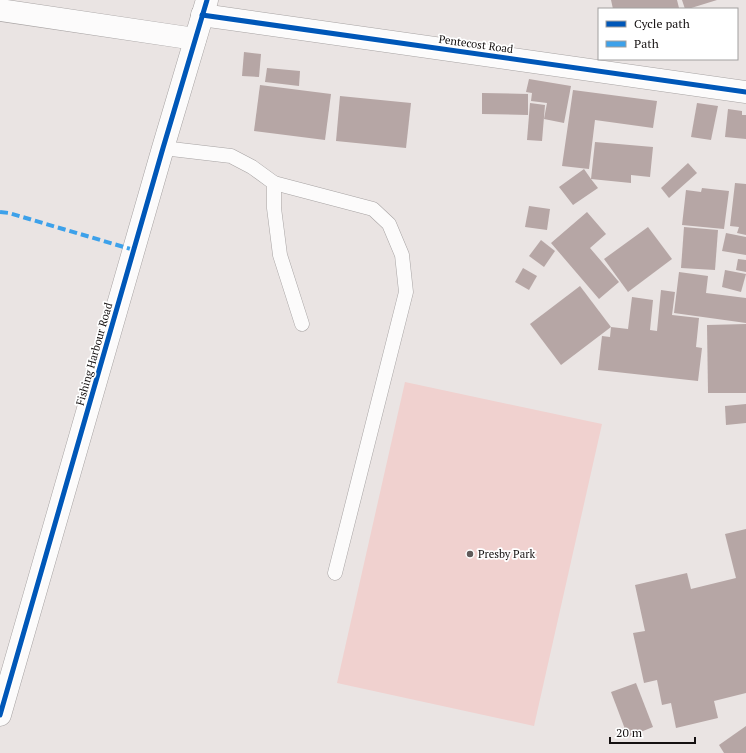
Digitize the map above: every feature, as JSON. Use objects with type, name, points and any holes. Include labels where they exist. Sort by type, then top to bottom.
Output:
[{"type":"street","name":"Fishing Harbour Road","points":[[0,714],[205,7]]},
{"type":"street","name":"Pentecost Road","points":[[205,7],[746,92]]},
{"type":"street","points":[[0,10],[195,39]]},
{"type":"lane","points":[[163,148],[231,156],[252,167],[274,183],[373,209],[389,224],[402,254],[406,292],[334,573]]},
{"type":"lane","points":[[274,183],[274,208],[280,255],[302,324]]},
{"type":"shaded area","name":"Presby Park","points":[[405,382],[602,424],[534,726],[337,683]]},
{"type":"building","points":[[611,0],[677,0],[679,8],[613,8]]},
{"type":"building","points":[[682,0],[717,0],[691,8],[685,8]]},
{"type":"building","points":[[244,52],[261,54],[259,77],[242,76]]},
{"type":"building","points":[[267,68],[300,71],[299,86],[265,82]]},
{"type":"building","points":[[529,79],[571,86],[564,123],[544,119],[547,103],[531,101],[532,93],[526,92]]},
{"type":"building","points":[[260,85],[331,94],[325,140],[254,131]]},
{"type":"building","points":[[573,90],[657,101],[653,128],[595,120],[589,169],[562,166]]},
{"type":"building","points":[[482,93],[528,94],[528,115],[482,114]]},
{"type":"building","points":[[340,96],[411,103],[406,148],[336,141]]},
{"type":"building","points":[[530,103],[545,105],[542,141],[527,140]]},
{"type":"building","points":[[697,103],[718,106],[711,140],[691,137]]},
{"type":"building","points":[[728,109],[742,111],[742,115],[746,115],[746,139],[725,137]]},
{"type":"building","points":[[595,142],[653,147],[650,177],[631,175],[631,183],[591,179]]},
{"type":"building","points":[[688,163],[697,173],[669,198],[661,188]]},
{"type":"building","points":[[584,169],[598,188],[573,205],[559,187]]},
{"type":"building","points":[[735,183],[746,184],[746,235],[737,233],[739,227],[730,226]]},
{"type":"building","points":[[702,188],[729,191],[724,229],[682,225],[686,190],[701,192]]},
{"type":"building","points":[[529,206],[550,209],[547,230],[525,227]]},
{"type":"building","points":[[587,212],[606,234],[590,248],[619,282],[599,299],[551,243]]},
{"type":"building","points":[[648,227],[672,259],[628,292],[604,259]]},
{"type":"building","points":[[684,227],[718,230],[715,270],[681,268]]},
{"type":"building","points":[[726,233],[746,237],[746,255],[722,251]]},
{"type":"building","points":[[541,240],[555,251],[544,267],[529,256]]},
{"type":"building","points":[[738,259],[746,260],[746,272],[736,270]]},
{"type":"building","points":[[523,268],[537,276],[529,290],[515,282]]},
{"type":"building","points":[[725,270],[746,274],[741,292],[722,287]]},
{"type":"building","points":[[679,272],[708,276],[706,293],[746,298],[746,323],[674,313]]},
{"type":"building","points":[[580,286],[611,327],[561,365],[530,324]]},
{"type":"building","points":[[661,290],[675,292],[672,315],[699,318],[696,347],[702,348],[698,381],[598,370],[602,336],[610,337],[611,327],[628,329],[632,297],[653,300],[650,330],[657,331]]},
{"type":"building","points":[[746,324],[746,393],[708,393],[707,325]]},
{"type":"building","points":[[746,404],[746,423],[726,425],[725,406]]},
{"type":"building","points":[[746,529],[746,693],[714,701],[718,718],[676,728],[671,703],[662,705],[657,680],[644,683],[633,633],[645,631],[635,585],[687,573],[691,589],[736,578],[725,534]]},
{"type":"building","points":[[636,683],[653,727],[628,737],[611,692]]},
{"type":"building","points":[[746,726],[746,753],[724,753],[719,745]]},
{"type":"marked path","points":[[0,212],[9,213],[134,250]]},
{"type":"cycle path","points":[[0,715],[207,0]]},
{"type":"cycle path","points":[[202,15],[746,92]]},
{"type":"place","name":"Presby Park","points":[[470,554]]}]
